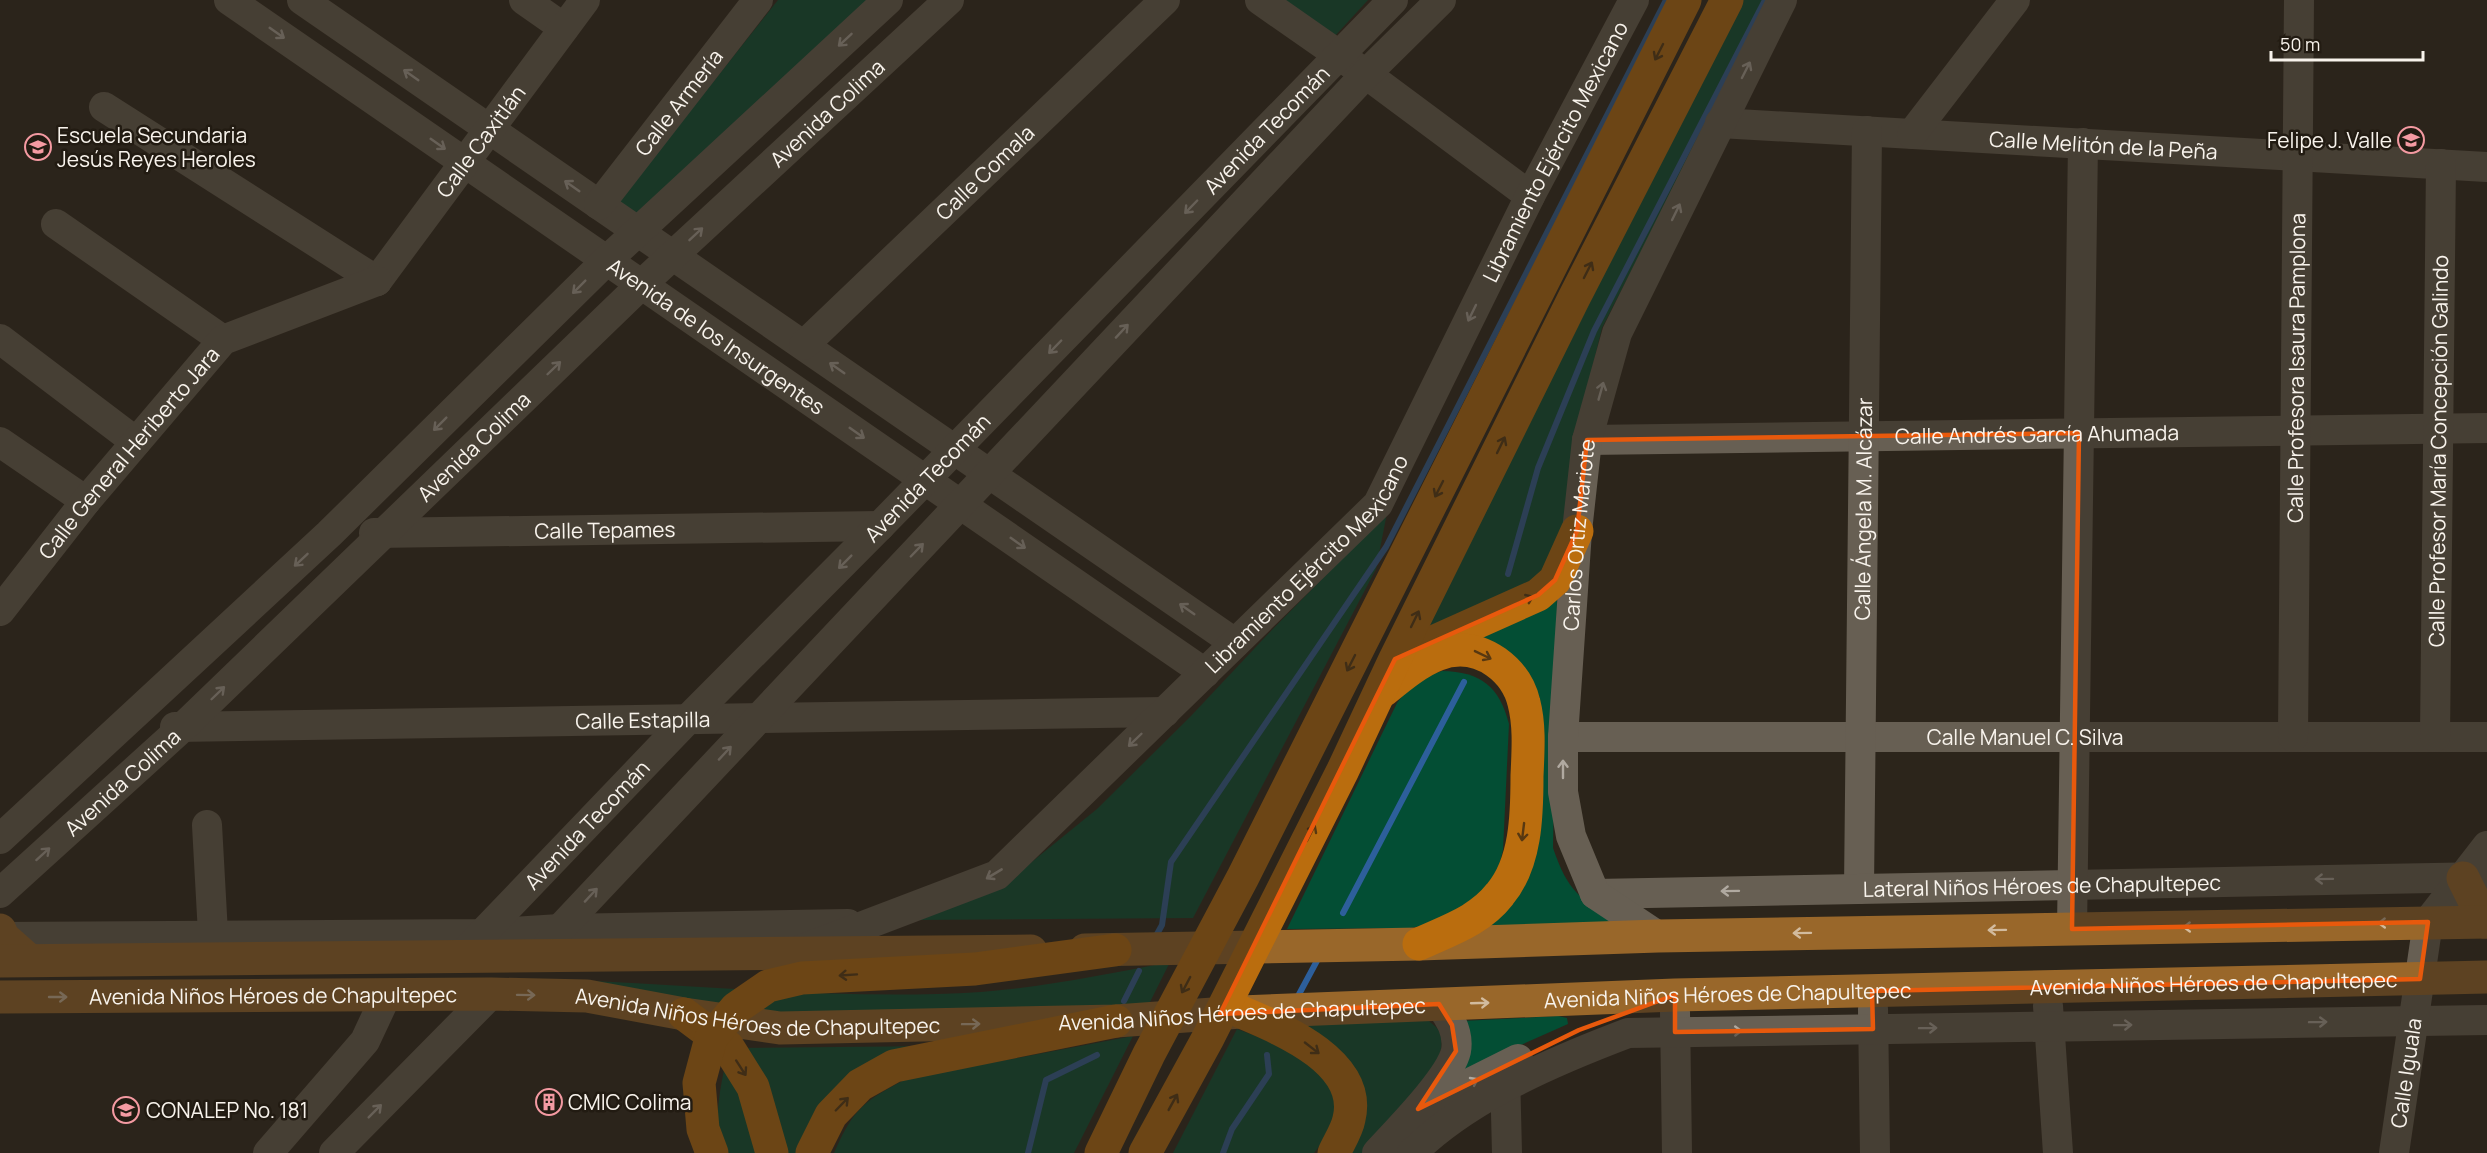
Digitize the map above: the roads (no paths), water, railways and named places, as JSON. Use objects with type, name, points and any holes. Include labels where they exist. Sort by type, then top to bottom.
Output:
[{"type":"highway","points":[[1101,1153],[1149,1054],[1242,878],[1685,0]]},
{"type":"highway","points":[[1149,1149],[1208,1038],[1343,770],[1395,659],[1574,298],[1727,0]]},
{"type":"highway","points":[[1395,659],[1538,595],[1555,580],[1577,531]]},
{"type":"highway","points":[[1377,696],[1411,668],[1426,659],[1454,650],[1471,650],[1489,657],[1505,669],[1516,683],[1524,703],[1528,729],[1527,799],[1521,849],[1513,874],[1502,892],[1488,908],[1472,920],[1419,944]]},
{"type":"highway","points":[[708,1141],[699,1083],[711,1038],[736,1008],[798,965],[975,969],[1115,950]]},
{"type":"highway","points":[[1241,1012],[1290,1034],[1313,1048],[1346,1083],[1351,1103],[1349,1119],[1334,1153]]},
{"type":"highway","points":[[684,1014],[728,1047],[753,1087],[772,1153]]},
{"type":"highway","points":[[812,1153],[831,1115],[860,1085],[894,1066],[1116,1021]]},
{"type":"main road","points":[[1115,950],[1419,944],[1658,936],[2486,922],[2475,877]]},
{"type":"main road","name":"Avenida Niños Héroes de Chapultepec","points":[[8,947],[472,945],[540,956],[798,965]]},
{"type":"main road","name":"Avenida Niños Héroes de Chapultepec","points":[[0,997],[491,994],[587,996],[684,1014],[780,1028],[1116,1021],[1241,1012],[1675,995],[2487,977]]},
{"type":"street","name":"Avenida de los Insurgentes","points":[[229,0],[1204,673]]},
{"type":"street","name":"Avenida de los Insurgentes","points":[[302,0],[334,9],[490,129],[1235,643]]},
{"type":"street","points":[[524,0],[564,28]]},
{"type":"street","name":"Calle Caxitlán","points":[[377,281],[585,0]]},
{"type":"street","name":"Calle Armería","points":[[599,205],[758,0]]},
{"type":"street","name":"Avenida Colima","points":[[0,839],[329,534],[606,260],[888,0]]},
{"type":"street","name":"Avenida Colima","points":[[0,893],[184,726],[642,285],[949,0]]},
{"type":"street","name":"Calle Comala","points":[[804,345],[1166,0]]},
{"type":"street","points":[[1260,0],[1366,74],[1530,196]]},
{"type":"street","name":"Avenida Tecomán","points":[[472,945],[688,719],[955,450],[1393,0]]},
{"type":"street","name":"Avenida Tecomán","points":[[540,956],[560,929],[989,472],[1366,74],[1441,0]]},
{"type":"street","name":"Libramiento Ejército Mexicano","points":[[798,965],[869,924],[997,875],[1378,504],[1530,196],[1634,0]]},
{"type":"street","points":[[1720,123],[1782,0]]},
{"type":"street","points":[[1912,134],[2015,0]]},
{"type":"street","name":"Calle Profesora Isaura Pamplona","points":[[2293,737],[2300,0]]},
{"type":"street","points":[[104,107],[377,281]]},
{"type":"street","name":"Calle Melitón de la Peña","points":[[1720,123],[2487,167]]},
{"type":"street","name":"Carlos Ortiz Mariote","points":[[1595,894],[1571,836],[1563,792],[1563,737],[1577,531],[1587,440],[1617,333],[1720,123]]},
{"type":"street","name":"Calle Ángela M. Alcázar","points":[[1859,889],[1867,131]]},
{"type":"street","points":[[2072,929],[2082,143]]},
{"type":"street","name":"Calle Profesor María Concepción Galindo","points":[[2435,737],[2441,164]]},
{"type":"street","points":[[56,224],[223,340]]},
{"type":"street","name":"Calle General Heriberto Jara","points":[[0,611],[87,501],[223,340],[377,281]]},
{"type":"street","points":[[0,339],[136,442]]},
{"type":"street","name":"Calle Andrés García Ahumada","points":[[1587,440],[2487,428]]},
{"type":"street","points":[[0,442],[87,501]]},
{"type":"street","name":"Calle Tepames","points":[[329,534],[880,526]]},
{"type":"street","points":[[1089,592],[1119,562]]},
{"type":"street","name":"Calle Estapilla","points":[[123,727],[1165,712]]},
{"type":"street","name":"Calle Manuel C. Silva","points":[[1563,737],[2487,737]]},
{"type":"street","points":[[207,825],[214,946]]},
{"type":"street","points":[[2428,922],[2475,877],[2487,846]]},
{"type":"street","name":"Lateral Niños Héroes de Chapultepec","points":[[1595,894],[2475,877]]},
{"type":"street","points":[[1595,894],[1658,936]]},
{"type":"street","name":"Calle Iguala","points":[[2394,1153],[2428,922]]},
{"type":"street","points":[[472,945],[560,929],[869,924]]},
{"type":"street","points":[[2047,988],[2058,1153]]},
{"type":"street","points":[[1872,991],[1875,1153]]},
{"type":"street","points":[[334,1153],[491,994]]},
{"type":"street","points":[[1412,1153],[1505,1076],[1579,1030],[1675,995],[1677,1153]]},
{"type":"street","points":[[268,1153],[365,1041],[386,996]]},
{"type":"street","points":[[1377,1153],[1418,1109],[1449,1065],[1456,1051],[1456,1036],[1439,1004]]},
{"type":"street","points":[[1418,1109],[1628,1033],[2487,1020]]},
{"type":"street","points":[[1505,1076],[1507,1153]]},
{"type":"waterway","points":[[1157,934],[1162,925],[1171,862],[1386,547],[1666,0]]},
{"type":"waterway","points":[[1508,574],[1538,468],[1594,331],[1765,0]]},
{"type":"waterway","points":[[1343,913],[1464,682]]},
{"type":"waterway","points":[[1297,998],[1319,957]]},
{"type":"waterway","points":[[1124,1001],[1139,971]]},
{"type":"waterway","points":[[1028,1153],[1046,1080],[1097,1055]]},
{"type":"waterway","points":[[1223,1153],[1232,1129],[1269,1074],[1267,1055]]},
{"type":"place","name":"Felipe J. Valle","points":[[2411,140]]},
{"type":"place","name":"Escuela Secundaria Jesús Reyes Heroles","points":[[38,147]]},
{"type":"place","name":"CMIC Colima","points":[[549,1102]]},
{"type":"place","name":"CONALEP No. 181","points":[[126,1110]]}]
